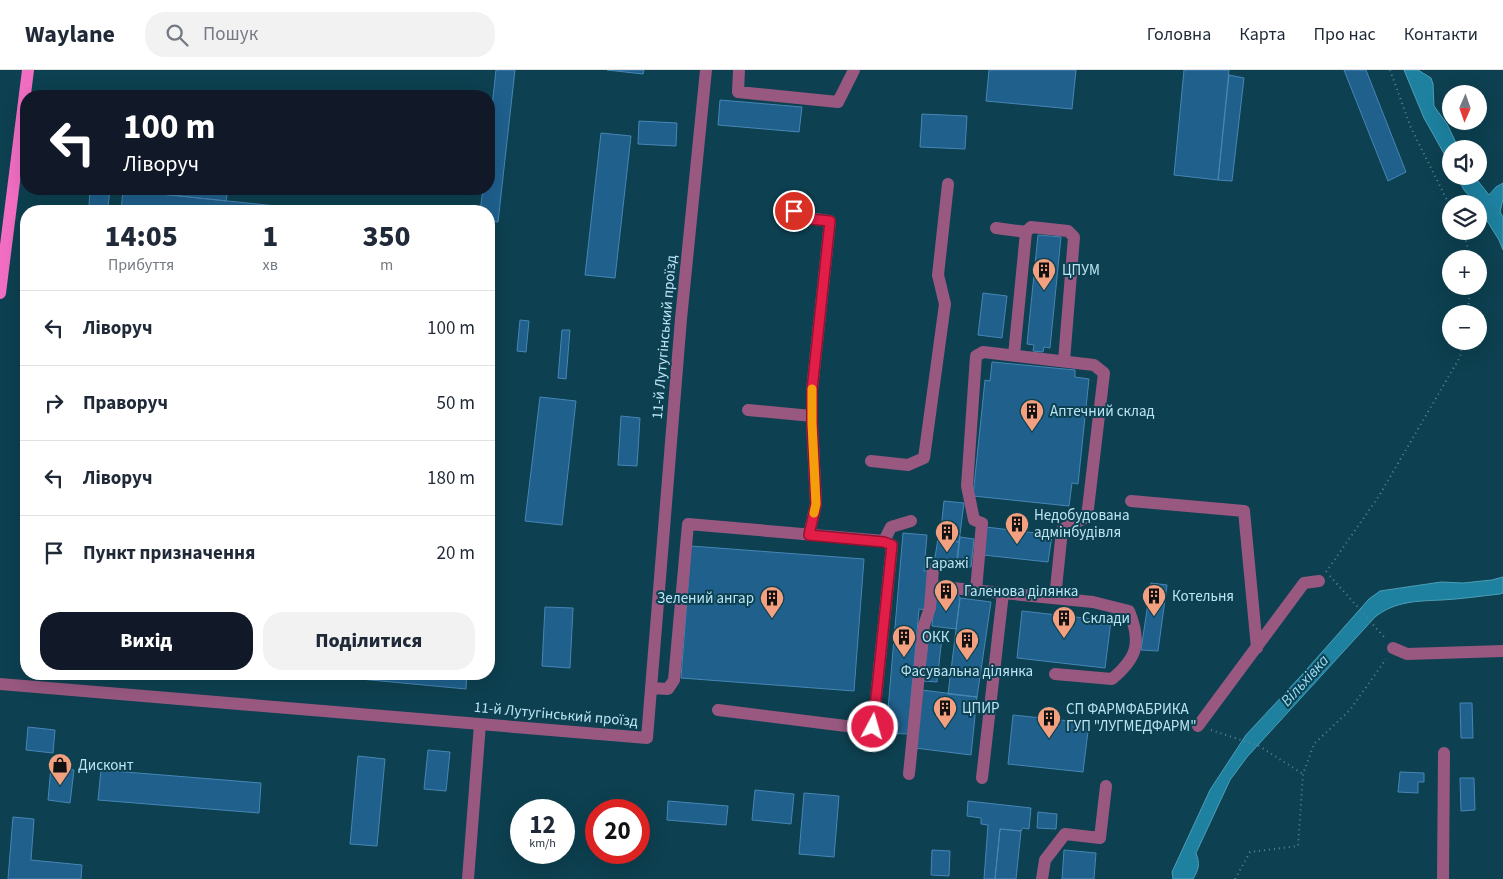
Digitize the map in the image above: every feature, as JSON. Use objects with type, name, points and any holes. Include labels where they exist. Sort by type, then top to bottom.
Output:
[{"type":"main road","points":[[25,90],[28,70]]},
{"type":"main road","points":[[0,293],[20,134]]},
{"type":"street","name":"11-й Лутугінський проїзд","points":[[0,684],[647,738],[681,319],[706,70]]},
{"type":"street","points":[[739,70],[738,92],[838,102],[854,70]]},
{"type":"street","points":[[871,461],[908,465],[924,458],[945,304],[938,275],[948,184]]},
{"type":"street","points":[[794,199],[794,211],[800,218],[830,221],[812,390],[816,504],[809,535]]},
{"type":"street","points":[[1014,356],[1026,232],[1031,227],[1068,231],[1074,236],[1064,361]]},
{"type":"street","points":[[996,228],[1026,232]]},
{"type":"street","points":[[976,590],[982,523],[974,520],[966,486],[976,356],[982,352],[1094,365],[1104,373],[1087,518],[1062,530],[1055,598]]},
{"type":"street","points":[[748,410],[812,416]]},
{"type":"street","points":[[1131,501],[1244,512],[1257,648]]},
{"type":"street","points":[[884,542],[891,527],[911,521]]},
{"type":"street","points":[[651,688],[668,689],[674,680],[688,524],[884,542],[892,545],[873,727],[862,728],[718,710]]},
{"type":"street","points":[[909,774],[924,625],[930,608],[933,569]]},
{"type":"street","points":[[1198,726],[1304,583],[1323,576]]},
{"type":"street","points":[[932,586],[1093,602],[1129,612],[1136,627],[1136,648],[1125,668],[1112,679],[1056,674]]},
{"type":"street","points":[[982,778],[1003,593]]},
{"type":"street","points":[[1393,648],[1407,654],[1503,651]]},
{"type":"street","points":[[468,879],[480,724]]},
{"type":"street","points":[[1443,879],[1444,753]]},
{"type":"street","points":[[1042,879],[1044,860],[1065,834],[1100,838],[1106,786]]},
{"type":"path","points":[[1390,70],[1410,128],[1444,195]]},
{"type":"path","points":[[1377,628],[1323,576],[1379,496],[1460,357],[1461,350]]},
{"type":"path","points":[[1235,879],[1250,852],[1298,846],[1303,774],[1314,744],[1350,710],[1393,648]]},
{"type":"path","points":[[1198,726],[1259,746],[1303,774]]},
{"type":"water","points":[[1404,70],[1418,70],[1431,78],[1434,106],[1442,117],[1442,130],[1450,130],[1455,140],[1442,140],[1442,150],[1424,118]]},
{"type":"water","points":[[1503,183],[1503,199],[1500,212],[1503,217],[1503,250],[1487,221],[1487,195],[1468,195],[1462,185],[1481,185],[1489,195],[1496,187]]},
{"type":"water","name":"Вільхівка","points":[[1503,577],[1503,593],[1500,594],[1407,603],[1391,608],[1375,617],[1247,757],[1230,780],[1196,853],[1198,866],[1193,879],[1173,879],[1172,872],[1210,790],[1246,735],[1369,599],[1380,591],[1441,582],[1463,583]]},
{"type":"building","points":[[496,70],[515,70],[498,222],[495,222],[495,205],[481,205],[482,195],[495,195],[494,90]]},
{"type":"building","points":[[607,70],[644,70],[643,74]]},
{"type":"building","points":[[989,70],[1076,70],[1072,109],[986,101]]},
{"type":"building","points":[[1184,70],[1229,70],[1218,180],[1174,175]]},
{"type":"building","points":[[1344,70],[1366,70],[1406,172],[1388,181]]},
{"type":"building","points":[[1229,75],[1244,78],[1232,181],[1218,180]]},
{"type":"building","points":[[720,100],[802,107],[799,132],[718,125]]},
{"type":"building","points":[[922,114],[967,116],[965,149],[920,147]]},
{"type":"building","points":[[639,121],[677,123],[676,146],[638,144]]},
{"type":"building","points":[[601,133],[631,136],[615,278],[585,275]]},
{"type":"building","points":[[90,195],[109,195],[108,205],[89,205]]},
{"type":"building","points":[[123,195],[170,195],[266,205],[122,205]]},
{"type":"building","points":[[170,195],[227,195],[226,201]]},
{"type":"building","name":"ЦПУМ","points":[[1038,235],[1061,237],[1050,348],[1044,347],[1043,352],[1033,351],[1034,345],[1027,344]]},
{"type":"building","points":[[983,293],[1007,296],[1002,338],[978,335]]},
{"type":"building","points":[[520,320],[529,321],[526,352],[517,351]]},
{"type":"building","points":[[562,330],[570,330],[566,379],[558,378]]},
{"type":"building","name":"Аптечний склад","points":[[992,362],[1075,370],[1075,377],[1089,379],[1078,484],[1072,483],[1069,506],[973,496],[985,380],[990,381]]},
{"type":"building","points":[[540,397],[576,401],[562,525],[525,521]]},
{"type":"building","points":[[621,416],[640,418],[637,466],[618,465]]},
{"type":"building","points":[[944,501],[964,503],[959,542],[940,539]]},
{"type":"building","name":"Недобудована адмінбудівля","points":[[986,527],[1052,535],[1048,562],[983,555]]},
{"type":"building","name":"ОКК","points":[[903,533],[927,535],[924,571],[930,571],[927,610],[919,609],[908,734],[886,733]]},
{"type":"building","points":[[960,537],[974,539],[971,567],[957,565]]},
{"type":"building","name":"Гаражі","points":[[938,539],[959,542],[956,566],[934,563]]},
{"type":"building","name":"Зелений ангар","points":[[691,546],[864,559],[854,691],[681,678]]},
{"type":"building","name":"Котельня","points":[[1151,583],[1167,585],[1158,651],[1141,650]]},
{"type":"building","name":"Галенова ділянка","points":[[935,590],[957,593],[960,598],[956,629],[932,626]]},
{"type":"building","name":"Фасувальна ділянка","points":[[960,598],[991,602],[977,697],[948,694]]},
{"type":"building","points":[[545,607],[573,608],[570,668],[542,666]]},
{"type":"building","name":"Склади","points":[[1022,611],[1111,621],[1105,668],[1017,658]]},
{"type":"building","points":[[929,635],[942,637],[937,682],[923,681]]},
{"type":"building","points":[[371,680],[467,680],[466,689]]},
{"type":"building","name":"ЦПИР","points":[[922,690],[977,697],[971,755],[915,748]]},
{"type":"building","points":[[1460,703],[1472,703],[1473,738],[1461,738]]},
{"type":"building","name":"СП ФАРМФАБРИКА ГУП \"ЛУГМЕДФАРМ\"","points":[[1013,715],[1089,723],[1083,772],[1008,764]]},
{"type":"building","points":[[28,727],[55,730],[53,753],[26,750]]},
{"type":"building","points":[[428,750],[450,752],[446,791],[424,789]]},
{"type":"building","points":[[358,756],[385,759],[377,846],[350,844]]},
{"type":"building","points":[[51,767],[74,770],[70,803],[48,800]]},
{"type":"building","points":[[101,770],[261,783],[259,813],[98,800]]},
{"type":"building","points":[[1400,772],[1424,773],[1424,782],[1418,782],[1418,793],[1398,792]]},
{"type":"building","points":[[1460,778],[1474,778],[1475,810],[1461,811]]},
{"type":"building","points":[[755,790],[794,794],[791,824],[752,820]]},
{"type":"building","points":[[804,793],[839,796],[834,857],[799,854]]},
{"type":"building","points":[[668,801],[728,806],[726,825],[667,820]]},
{"type":"building","points":[[968,801],[1031,808],[1029,829],[1023,828],[1021,831],[1000,829],[995,879],[984,879],[988,825],[981,824],[981,818],[967,816]]},
{"type":"building","points":[[1038,812],[1057,814],[1056,829],[1037,828]]},
{"type":"building","points":[[13,817],[34,819],[31,860],[82,865],[81,879],[8,879]]},
{"type":"building","points":[[1000,829],[1021,831],[1016,879],[995,879]]},
{"type":"building","points":[[932,850],[950,851],[949,876],[931,875]]},
{"type":"building","points":[[1064,850],[1096,853],[1094,879],[1062,879]]},
{"type":"slow traffic","points":[[812,389],[816,504],[814,513]]},
{"type":"place","name":"ЦПУМ","points":[[1044,291]]},
{"type":"place","name":"Аптечний склад","points":[[1032,432]]},
{"type":"place","name":"Недобудована адмінбудівля","points":[[1017,545]]},
{"type":"place","name":"Гаражі","points":[[947,553]]},
{"type":"place","name":"Галенова ділянка","points":[[946,612]]},
{"type":"place","name":"Котельня","points":[[1154,617]]},
{"type":"place","name":"Зелений ангар","points":[[772,619]]},
{"type":"place","name":"Склади","points":[[1064,639]]},
{"type":"place","name":"ОКК","points":[[904,658]]},
{"type":"place","name":"Фасувальна ділянка","points":[[967,661]]},
{"type":"place","name":"ЦПИР","points":[[945,729]]},
{"type":"place","name":"СП ФАРМФАБРИКА ГУП \"ЛУГМЕДФАРМ\"","points":[[1049,739]]},
{"type":"place","name":"Дисконт","points":[[60,786]]},
{"type":"route","points":[[794,211],[800,218],[830,221],[812,390],[816,504],[809,535],[884,542],[892,545],[873,727]]}]
